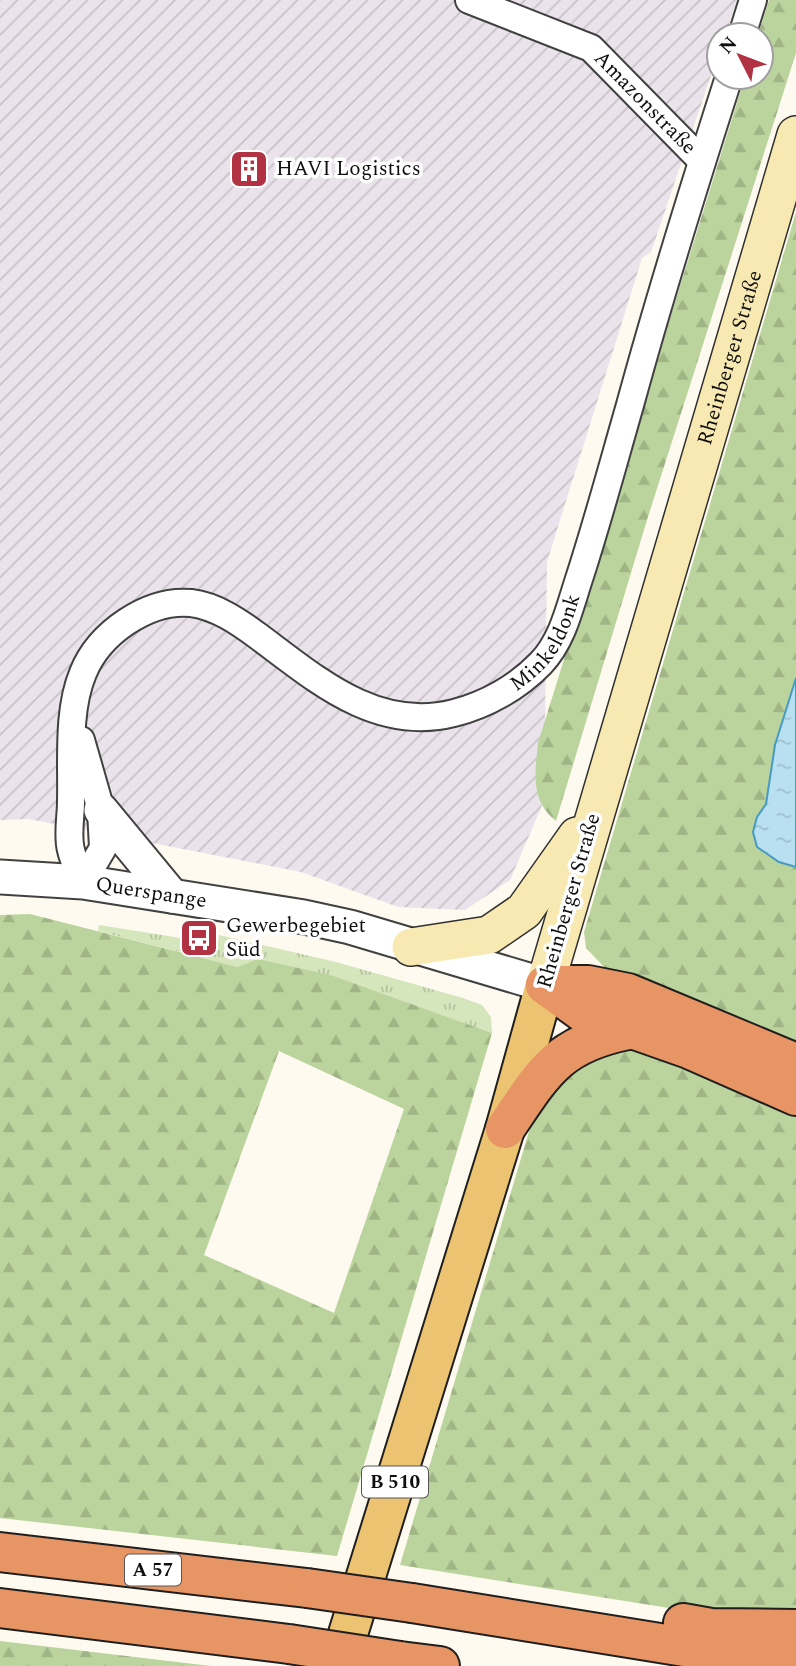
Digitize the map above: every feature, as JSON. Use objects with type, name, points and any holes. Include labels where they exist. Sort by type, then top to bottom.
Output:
[{"type":"highway","points":[[545,985],[581,1011],[628,1030],[689,1049],[796,1096]]},
{"type":"highway","points":[[545,985],[588,985],[628,993],[796,1063]]},
{"type":"highway","points":[[505,1129],[546,1069],[569,1050],[599,1035],[628,1030]]},
{"type":"highway","name":"A 57","points":[[0,1552],[307,1588],[796,1665]]},
{"type":"highway","points":[[0,1608],[440,1666]]},
{"type":"highway","points":[[540,1624],[603,1610],[711,1628],[796,1629]]},
{"type":"main road","name":"Rheinberger Straße","points":[[338,1666],[505,1129],[594,813],[796,135]]},
{"type":"main road","points":[[411,947],[489,935],[524,911],[594,813]]},
{"type":"street","name":"Amazonstraße","points":[[469,0],[590,48],[702,161]]},
{"type":"street","points":[[747,21],[754,0]]},
{"type":"street","name":"Minkeldonk","points":[[83,882],[70,848],[74,714],[82,675],[93,653],[133,617],[172,604],[193,603],[218,611],[242,624],[327,687],[364,707],[392,716],[444,716],[475,708],[515,686],[543,661],[561,633],[587,556],[724,91]]},
{"type":"street","name":"Minkeldonk","points":[[74,714],[101,810],[103,848],[83,882]]},
{"type":"street","points":[[101,810],[172,896]]},
{"type":"street","name":"Querspange","points":[[0,877],[83,882],[304,917],[545,985]]},
{"type":"shaded area","points":[[0,0],[737,0],[730,21],[705,21],[706,91],[651,252],[642,258],[547,562],[544,801],[510,880],[465,910],[398,907],[301,872],[29,819],[0,820]]},
{"type":"green space","points":[[769,0],[796,0],[796,53],[647,520],[556,821],[538,795],[538,743],[741,91],[775,91],[775,21],[762,21]]},
{"type":"green space","points":[[796,212],[796,678],[775,745],[766,804],[757,817],[779,862],[796,867],[796,1047],[605,968],[586,948],[584,932]]},
{"type":"green space","points":[[30,914],[238,967],[258,959],[334,976],[492,1033],[337,1556],[0,1518],[0,915]],"holes":[[[279,1051],[404,1109],[334,1313],[204,1255]]]},
{"type":"green space","points":[[99,925],[218,944],[219,935],[336,962],[482,1005],[491,1017],[492,1033],[334,976],[238,967],[98,931]]},
{"type":"green space","points":[[630,1043],[796,1109],[796,1615],[700,1613],[400,1565],[530,1128],[551,1084],[567,1066]]},
{"type":"green space","points":[[0,1641],[211,1666],[0,1666]]},
{"type":"water","points":[[796,678],[796,867],[779,862],[757,847],[753,832],[757,817],[766,804],[775,745]]},
{"type":"place","name":"HAVI Logistics","points":[[249,169]]},
{"type":"place","name":"Gewerbegebiet Süd","points":[[199,938]]}]
